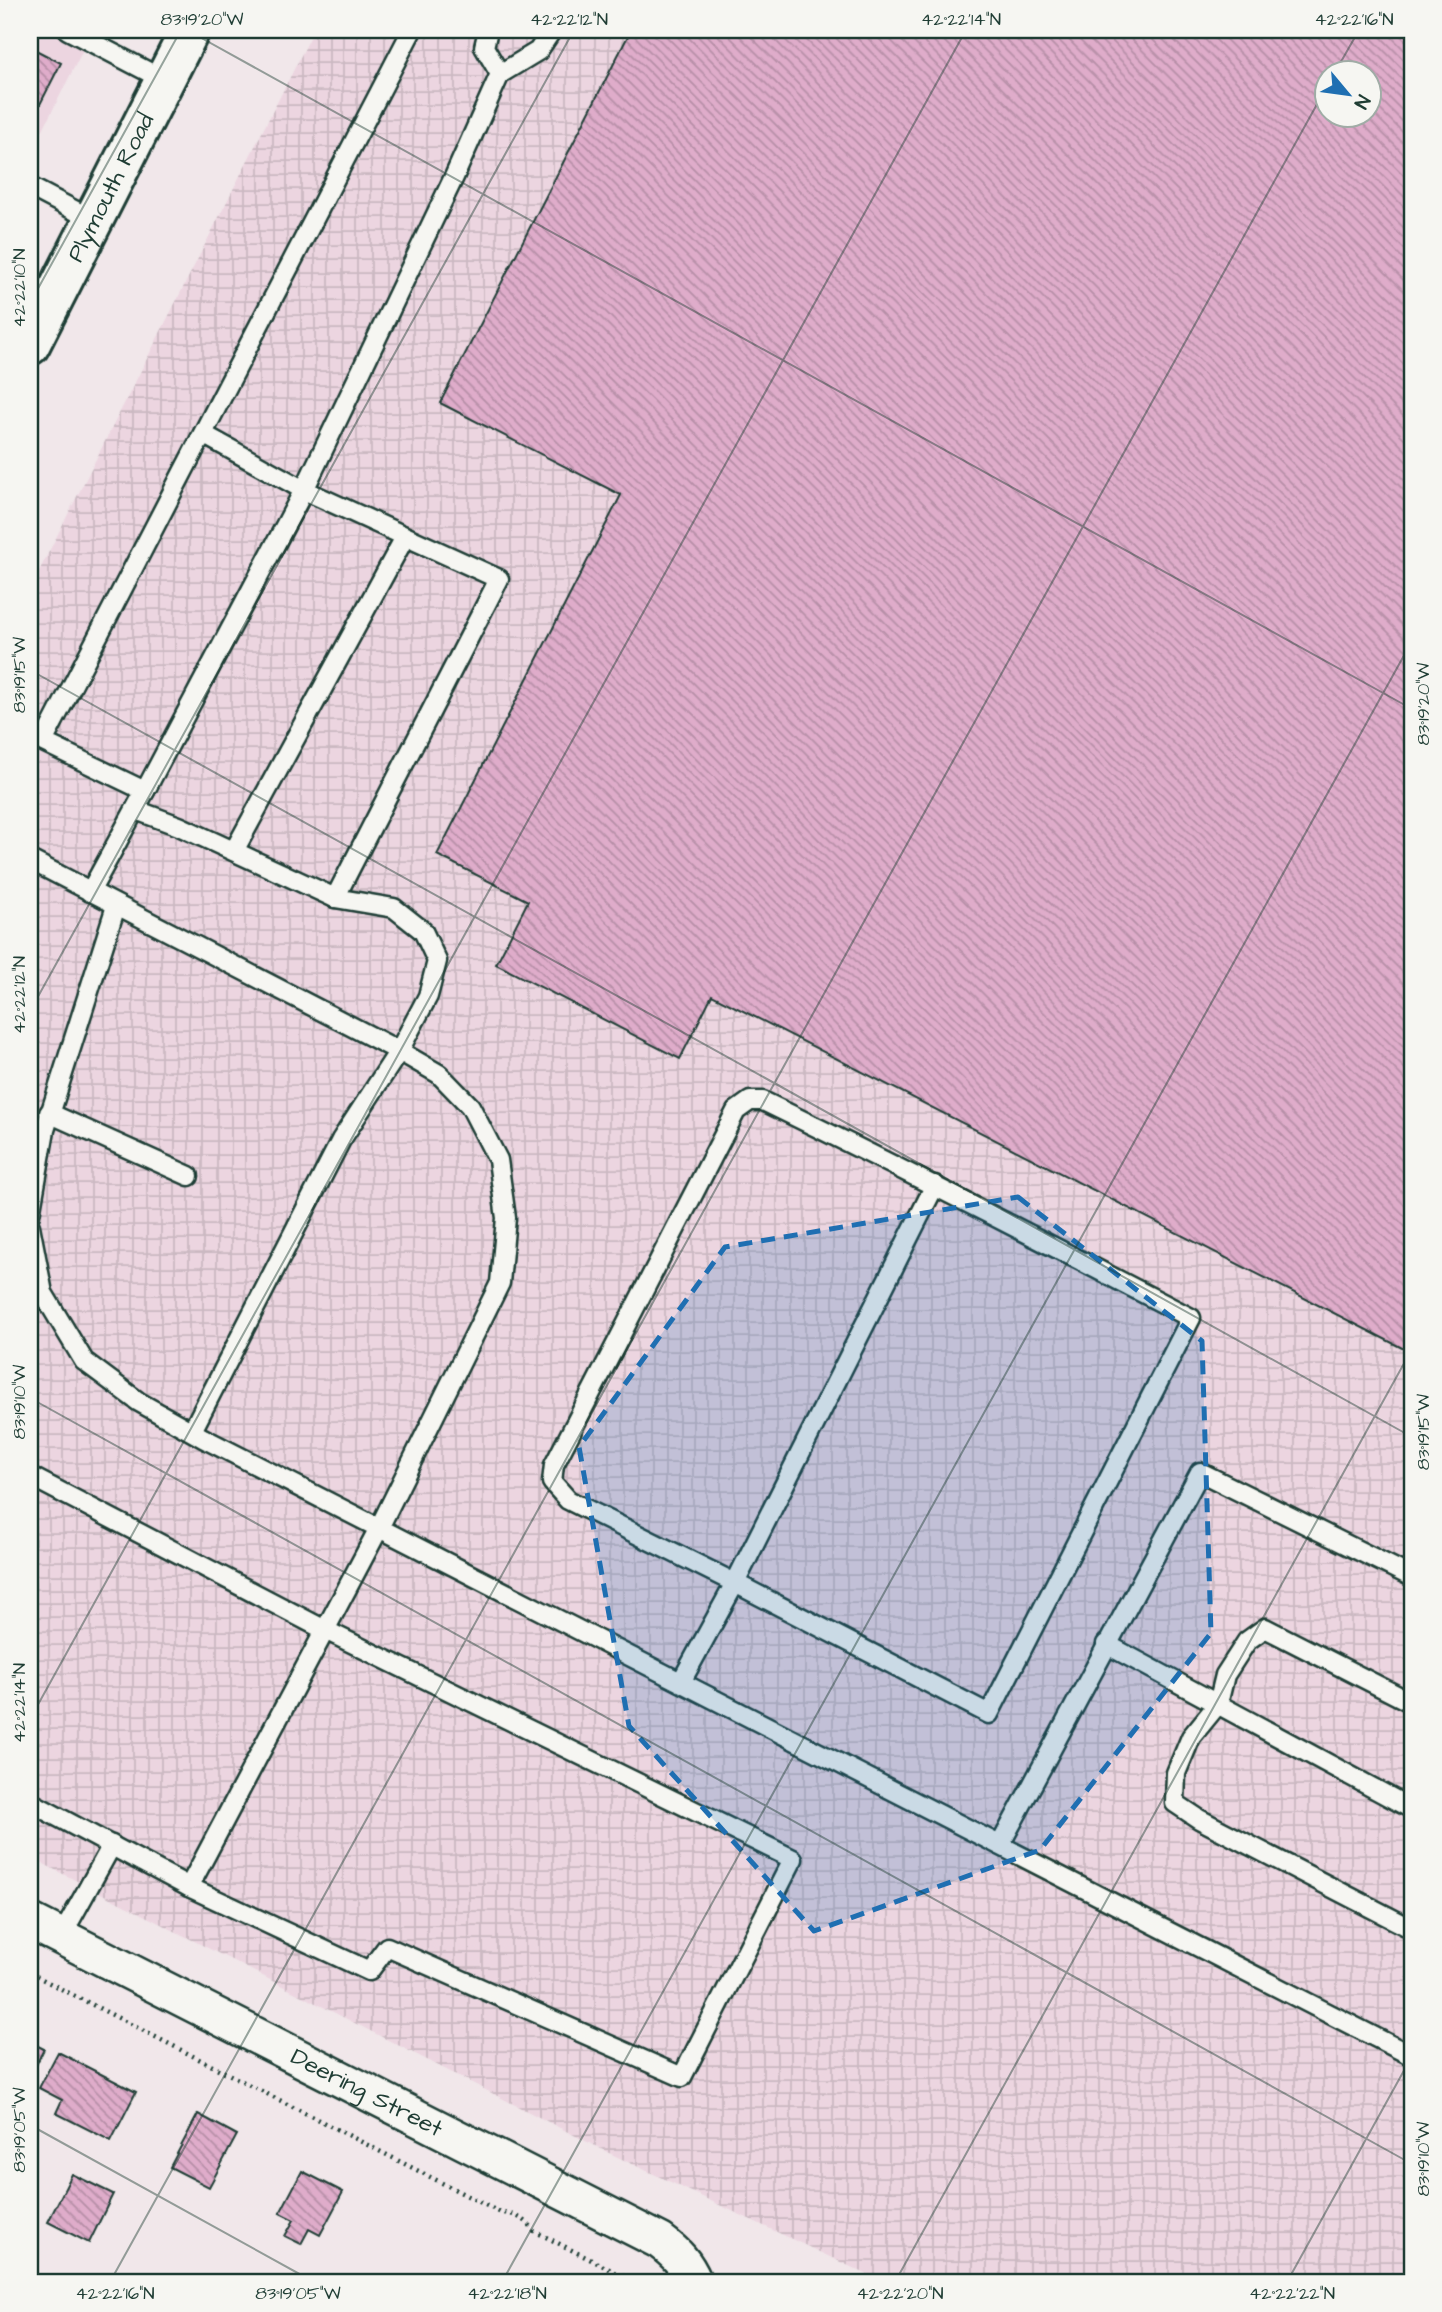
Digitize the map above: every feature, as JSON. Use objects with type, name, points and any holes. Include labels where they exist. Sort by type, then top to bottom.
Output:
[{"type":"main road","name":"Plymouth Road","points":[[31,342],[190,30]]},
{"type":"street","name":"Deering Street","points":[[30,1921],[660,2241],[678,2254],[693,2280]]},
{"type":"lane","points":[[68,30],[164,80]]},
{"type":"lane","points":[[145,791],[43,742],[412,30]]},
{"type":"lane","points":[[488,30],[484,47],[500,74]]},
{"type":"lane","points":[[90,891],[136,810],[304,490],[454,177],[500,74],[538,51],[552,30]]},
{"type":"lane","points":[[30,187],[93,220]]},
{"type":"lane","points":[[203,434],[304,490],[499,579],[335,898]]},
{"type":"lane","points":[[234,851],[405,537]]},
{"type":"lane","points":[[136,810],[178,826],[335,898],[394,908],[423,931],[437,961],[428,996],[399,1051],[341,1140],[192,1432]]},
{"type":"lane","points":[[30,860],[439,1074],[470,1106],[498,1160],[506,1218],[500,1283],[379,1528],[189,1887]]},
{"type":"lane","points":[[30,1215],[34,1158],[116,906]]},
{"type":"lane","points":[[750,1101],[764,1101],[935,1185],[1191,1318],[989,1714],[735,1583],[568,1500],[552,1482],[554,1465],[736,1111],[750,1101]]},
{"type":"lane","points":[[50,1113],[189,1176]]},
{"type":"lane","points":[[681,1682],[735,1583],[935,1185]]},
{"type":"lane","points":[[30,1226],[43,1293],[85,1361],[139,1402],[192,1432],[1412,2056]]},
{"type":"lane","points":[[1000,1845],[1200,1472],[1412,1577]]},
{"type":"lane","points":[[30,1476],[325,1630],[793,1859],[682,2077],[387,1947],[369,1971],[189,1887],[30,1802]]},
{"type":"lane","points":[[1412,1703],[1265,1628],[1247,1641],[1225,1675],[1218,1704],[1191,1737],[1176,1773],[1175,1804],[1412,1929]]},
{"type":"lane","points":[[1106,1644],[1412,1809]]},
{"type":"lane","points":[[61,1937],[112,1846]]},
{"type":"path","points":[[30,1973],[501,2213],[510,2213],[530,2224],[534,2231],[635,2282]]},
{"type":"highlighted area","points":[[1018,1197],[1202,1341],[1211,1633],[1040,1850],[814,1931],[629,1726],[579,1447],[725,1247]]},
{"type":"shaded area","points":[[30,30],[93,30],[30,155]]},
{"type":"shaded area","points":[[314,30],[1412,30],[1412,2282],[883,2282],[609,2153],[30,1857],[30,589]]},
{"type":"building","points":[[631,30],[1412,30],[1412,1353],[712,995],[680,1059],[496,964],[528,901],[437,855],[621,495],[440,403]]},
{"type":"building","points":[[30,47],[61,63],[30,124]]},
{"type":"building","points":[[30,2042],[44,2049],[30,2077]]},
{"type":"building","points":[[58,2052],[136,2092],[111,2141],[56,2113],[62,2100],[39,2088]]},
{"type":"building","points":[[198,2114],[237,2135],[209,2187],[170,2167]]},
{"type":"building","points":[[302,2171],[343,2192],[320,2235],[309,2229],[301,2244],[285,2236],[294,2220],[280,2213]]},
{"type":"building","points":[[72,2174],[113,2194],[89,2243],[48,2222]]}]
